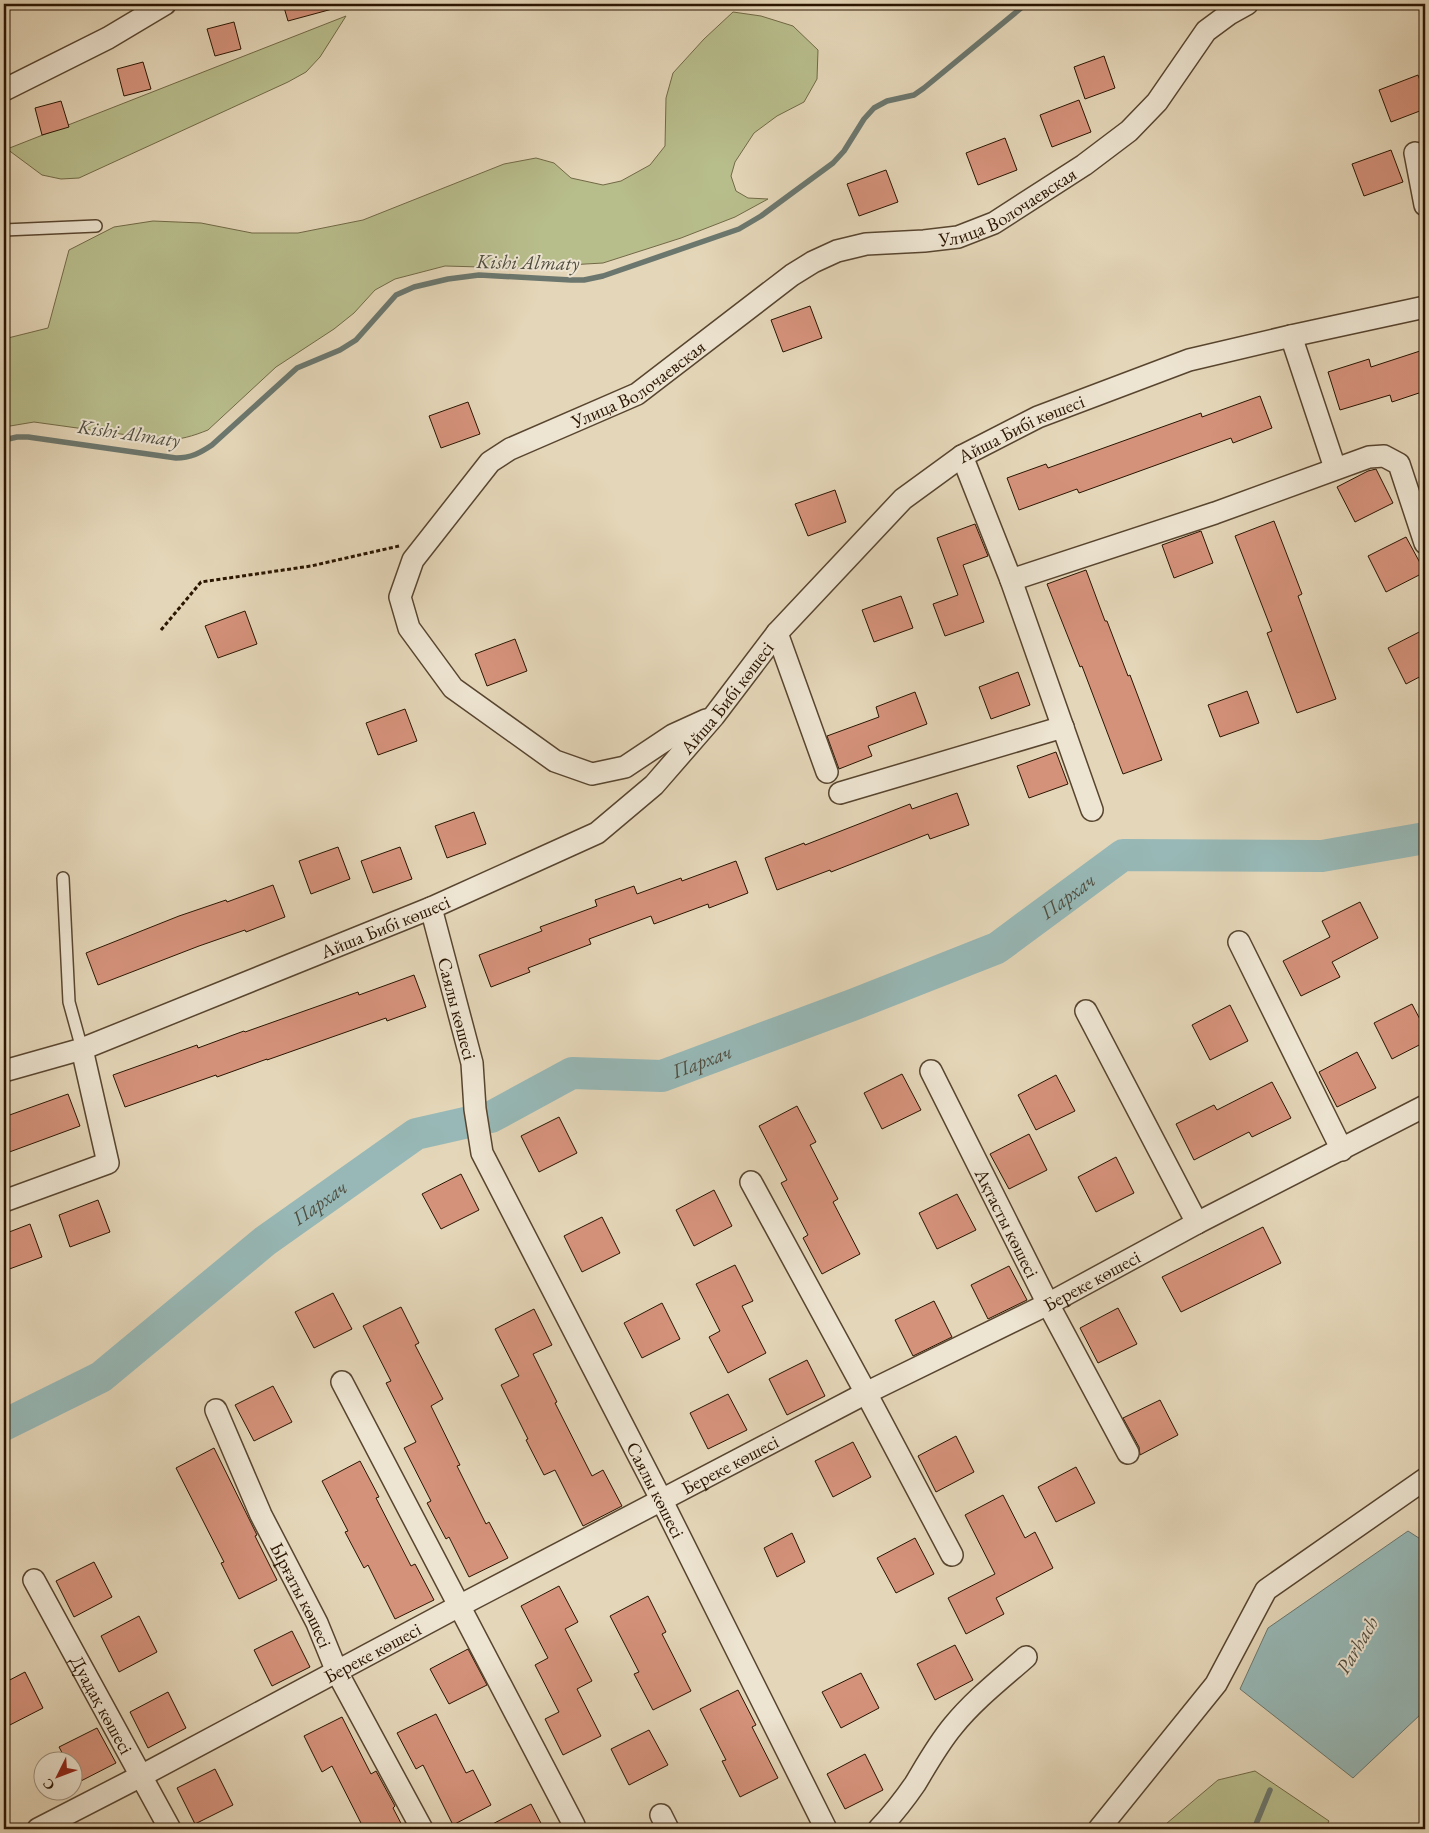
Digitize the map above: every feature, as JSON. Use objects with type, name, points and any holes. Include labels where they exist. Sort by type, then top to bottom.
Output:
[{"type":"street","points":[[4,90],[108,38],[136,14],[164,4]]},
{"type":"street","name":"Улица Волочаевская","points":[[714,716],[672,735],[625,767],[592,774],[555,761],[453,688],[409,628],[400,597],[413,560],[490,462],[510,449],[637,394],[792,275],[813,262],[837,251],[866,244],[958,237],[994,224],[1084,165],[1129,131],[1157,102],[1206,31],[1229,14],[1247,4]]},
{"type":"street","points":[[1415,153],[1425,205]]},
{"type":"street","name":"Айша Бибі көшесі","points":[[4,1071],[82,1049],[431,908],[597,833],[654,784],[714,716],[777,633],[903,499],[962,456],[1038,417],[1189,360],[1425,307]]},
{"type":"street","points":[[1291,336],[1335,468]]},
{"type":"street","points":[[962,456],[1011,580],[1092,810]]},
{"type":"street","points":[[1011,580],[1215,513],[1370,456],[1384,456],[1399,464],[1425,543]]},
{"type":"street","points":[[777,633],[827,772]]},
{"type":"street","points":[[840,794],[1063,727]]},
{"type":"street","name":"Саялы көшесі","points":[[431,908],[472,1063],[475,1109],[482,1153],[662,1501],[826,1829]]},
{"type":"street","points":[[1240,942],[1342,1150]]},
{"type":"street","points":[[1086,1011],[1197,1223]]},
{"type":"street","points":[[4,1201],[108,1163],[82,1049]]},
{"type":"street","name":"Ақтасты көшесі","points":[[931,1072],[1048,1304],[1128,1453]]},
{"type":"street","name":"Береке көшесі","points":[[38,1829],[866,1393],[1048,1304],[1197,1223],[1425,1106]]},
{"type":"street","points":[[751,1182],[952,1555]]},
{"type":"street","points":[[342,1382],[574,1826]]},
{"type":"street","name":"Ырғаты көшесі","points":[[216,1410],[261,1515],[316,1623],[337,1672],[422,1829]]},
{"type":"street","points":[[1099,1829],[1216,1684],[1266,1590],[1425,1479]]},
{"type":"street","name":"Дуадақ көшесі","points":[[34,1580],[170,1829]]},
{"type":"street","points":[[879,1829],[916,1782],[952,1726],[974,1702],[1026,1657]]},
{"type":"lane","points":[[4,230],[96,226]]},
{"type":"lane","points":[[63,878],[69,1002],[82,1049]]},
{"type":"path","points":[[161,630],[201,582],[311,566],[429,539]]},
{"type":"green space","points":[[733,12],[761,16],[793,26],[818,50],[817,79],[804,102],[777,116],[754,133],[735,162],[731,176],[736,191],[748,198],[768,199],[735,217],[681,238],[603,263],[516,268],[445,266],[395,279],[375,290],[354,313],[334,329],[276,367],[208,430],[192,436],[164,440],[34,422],[4,427],[4,339],[48,328],[69,250],[114,227],[153,221],[201,223],[252,233],[298,233],[363,220],[504,164],[536,158],[554,163],[571,178],[603,185],[621,181],[650,165],[665,146],[666,98],[673,73],[704,39]]},
{"type":"green space","points":[[346,16],[320,57],[306,72],[79,178],[61,179],[42,175],[7,149]]},
{"type":"green space","points":[[1255,1771],[1329,1821],[1325,1829],[1160,1829],[1218,1780]]},
{"type":"water","points":[[1408,1531],[1425,1542],[1425,1699],[1421,1714],[1353,1778],[1240,1689],[1268,1628]]},
{"type":"building","points":[[283,4],[336,4],[336,8],[288,21]]},
{"type":"building","points":[[234,22],[241,49],[215,56],[207,29]]},
{"type":"building","points":[[1104,56],[1115,88],[1085,99],[1074,67]]},
{"type":"building","points":[[143,62],[151,89],[124,96],[117,69]]},
{"type":"building","points":[[1418,75],[1425,94],[1425,109],[1391,122],[1379,90]]},
{"type":"building","points":[[1079,100],[1091,132],[1052,147],[1040,115]]},
{"type":"building","points":[[61,101],[69,127],[42,135],[35,108]]},
{"type":"building","points":[[1005,138],[1017,170],[978,185],[966,153]]},
{"type":"building","points":[[1391,150],[1403,182],[1364,196],[1352,164]]},
{"type":"building","points":[[886,170],[898,202],[859,216],[847,184]]},
{"type":"building","points":[[810,306],[822,338],[783,352],[771,320]]},
{"type":"building","points":[[1420,351],[1425,367],[1425,391],[1392,402],[1390,395],[1340,410],[1328,372],[1369,359],[1371,367]]},
{"type":"building","points":[[1260,396],[1272,428],[1233,443],[1231,438],[1079,493],[1077,489],[1019,510],[1007,478],[1046,464],[1048,468],[1201,413],[1202,417]]},
{"type":"building","points":[[468,402],[480,434],[441,448],[429,416]]},
{"type":"building","points":[[1376,469],[1393,503],[1355,522],[1337,487],[1368,471]]},
{"type":"building","points":[[835,490],[846,522],[808,536],[795,504]]},
{"type":"building","points":[[1274,521],[1302,594],[1298,596],[1336,699],[1297,713],[1267,633],[1272,631],[1235,536]]},
{"type":"building","points":[[975,524],[988,556],[963,565],[984,622],[945,636],[933,604],[958,595],[937,538]]},
{"type":"building","points":[[1201,531],[1213,563],[1174,578],[1162,545]]},
{"type":"building","points":[[1406,537],[1425,572],[1386,592],[1368,556]]},
{"type":"building","points":[[1086,570],[1128,676],[1130,675],[1162,760],[1123,774],[1082,666],[1080,667],[1047,584]]},
{"type":"building","points":[[901,596],[913,628],[874,642],[862,610]]},
{"type":"building","points":[[245,611],[257,644],[218,658],[205,626]]},
{"type":"building","points":[[1425,629],[1425,674],[1406,684],[1388,648]]},
{"type":"building","points":[[515,639],[527,671],[487,686],[475,654]]},
{"type":"building","points":[[1018,672],[1030,705],[991,719],[979,687]]},
{"type":"building","points":[[1247,691],[1259,723],[1220,737],[1208,705]]},
{"type":"building","points":[[915,692],[927,724],[868,746],[872,756],[839,769],[827,736],[879,717],[876,707]]},
{"type":"building","points":[[405,709],[417,741],[378,755],[366,723]]},
{"type":"building","points":[[1056,752],[1068,784],[1029,798],[1017,766]]},
{"type":"building","points":[[957,793],[969,825],[930,839],[928,834],[831,872],[830,870],[777,890],[765,858],[804,843],[805,845],[910,804],[912,809]]},
{"type":"building","points":[[474,812],[486,844],[447,858],[435,826]]},
{"type":"building","points":[[338,847],[350,879],[311,894],[299,861]]},
{"type":"building","points":[[400,847],[412,879],[373,893],[361,861]]},
{"type":"building","points":[[736,861],[748,893],[709,908],[708,904],[654,924],[651,916],[589,939],[591,944],[528,968],[530,972],[491,987],[479,955],[542,931],[540,927],[597,906],[595,900],[634,886],[637,894],[681,878],[682,881]]},
{"type":"building","points":[[273,885],[285,917],[246,932],[245,930],[199,946],[98,985],[86,953],[179,916],[226,900],[227,902]]},
{"type":"building","points":[[1360,902],[1378,938],[1332,962],[1340,977],[1301,996],[1283,961],[1330,937],[1322,921]]},
{"type":"building","points":[[414,975],[426,1007],[387,1021],[386,1018],[125,1107],[113,1075],[197,1045],[198,1048],[358,992],[359,995]]},
{"type":"building","points":[[1412,1004],[1425,1029],[1425,1042],[1392,1059],[1374,1023]]},
{"type":"building","points":[[1230,1005],[1248,1041],[1210,1060],[1192,1025]]},
{"type":"building","points":[[1357,1052],[1376,1088],[1337,1107],[1319,1072]]},
{"type":"building","points":[[902,1074],[921,1110],[882,1129],[864,1093]]},
{"type":"building","points":[[1056,1075],[1075,1111],[1036,1130],[1018,1095]]},
{"type":"building","points":[[1272,1082],[1291,1118],[1252,1137],[1249,1132],[1194,1160],[1176,1124],[1214,1105],[1217,1110]]},
{"type":"building","points":[[68,1094],[80,1126],[4,1154],[4,1117]]},
{"type":"building","points":[[797,1106],[816,1142],[810,1145],[838,1199],[833,1202],[860,1254],[822,1274],[803,1238],[808,1235],[781,1183],[787,1180],[759,1126]]},
{"type":"building","points":[[559,1117],[577,1153],[539,1172],[521,1136]]},
{"type":"building","points":[[1029,1134],[1047,1170],[1009,1189],[990,1154]]},
{"type":"building","points":[[1116,1157],[1134,1193],[1096,1212],[1078,1177]]},
{"type":"building","points":[[461,1174],[479,1210],[441,1229],[422,1194]]},
{"type":"building","points":[[714,1190],[732,1226],[694,1246],[676,1210]]},
{"type":"building","points":[[957,1194],[976,1230],[937,1249],[919,1213]]},
{"type":"building","points":[[98,1200],[110,1232],[70,1247],[59,1215]]},
{"type":"building","points":[[602,1217],[620,1253],[582,1272],[564,1236]]},
{"type":"building","points":[[30,1224],[42,1257],[4,1271],[4,1234]]},
{"type":"building","points":[[1263,1227],[1281,1263],[1181,1312],[1162,1277]]},
{"type":"building","points":[[735,1265],[753,1301],[742,1306],[766,1353],[728,1373],[709,1337],[720,1331],[696,1284]]},
{"type":"building","points":[[1009,1266],[1027,1300],[988,1319],[971,1285]]},
{"type":"building","points":[[333,1293],[352,1329],[314,1348],[295,1312]]},
{"type":"building","points":[[934,1301],[952,1337],[913,1356],[895,1320]]},
{"type":"building","points":[[662,1303],[680,1339],[642,1358],[624,1323]]},
{"type":"building","points":[[401,1307],[419,1343],[415,1345],[443,1399],[431,1406],[460,1465],[457,1466],[486,1524],[489,1522],[508,1558],[469,1577],[449,1537],[446,1539],[427,1503],[431,1501],[404,1448],[416,1442],[386,1383],[391,1381],[363,1326]]},
{"type":"building","points":[[1118,1308],[1137,1344],[1098,1363],[1080,1328]]},
{"type":"building","points":[[534,1309],[552,1345],[533,1354],[557,1402],[555,1403],[592,1476],[603,1470],[622,1506],[583,1526],[555,1470],[544,1475],[501,1385],[519,1376],[495,1329]]},
{"type":"building","points":[[807,1360],[825,1396],[787,1415],[769,1379]]},
{"type":"building","points":[[273,1386],[292,1422],[254,1441],[235,1405]]},
{"type":"building","points":[[728,1394],[747,1430],[708,1449],[690,1413]]},
{"type":"building","points":[[1160,1400],[1178,1435],[1140,1455],[1139,1447],[1123,1418]]},
{"type":"building","points":[[956,1436],[974,1472],[936,1492],[918,1456]]},
{"type":"building","points":[[853,1442],[871,1477],[833,1497],[815,1461]]},
{"type":"building","points":[[214,1448],[277,1580],[239,1599],[221,1563],[224,1562],[176,1468]]},
{"type":"building","points":[[360,1461],[379,1497],[376,1498],[411,1566],[415,1564],[434,1600],[395,1619],[368,1565],[364,1568],[345,1532],[348,1531],[322,1481]]},
{"type":"building","points":[[1076,1467],[1095,1503],[1056,1522],[1038,1487]]},
{"type":"building","points":[[1003,1495],[1025,1538],[1035,1532],[1053,1568],[996,1598],[1004,1614],[966,1634],[948,1598],[995,1574],[965,1515]]},
{"type":"building","points":[[792,1533],[805,1562],[777,1577],[764,1548]]},
{"type":"building","points":[[915,1538],[934,1574],[896,1593],[877,1558]]},
{"type":"building","points":[[94,1562],[112,1597],[74,1617],[56,1581]]},
{"type":"building","points":[[559,1586],[578,1622],[565,1629],[592,1681],[577,1689],[601,1736],[563,1755],[545,1719],[559,1712],[535,1665],[548,1658],[521,1606]]},
{"type":"building","points":[[648,1596],[666,1632],[662,1634],[691,1691],[653,1710],[634,1674],[639,1672],[610,1616]]},
{"type":"building","points":[[139,1616],[157,1652],[119,1672],[101,1636]]},
{"type":"building","points":[[292,1631],[310,1667],[272,1686],[254,1650]]},
{"type":"building","points":[[955,1645],[973,1680],[935,1700],[917,1664]]},
{"type":"building","points":[[468,1649],[487,1685],[449,1704],[430,1669]]},
{"type":"building","points":[[25,1672],[43,1708],[4,1728],[4,1683]]},
{"type":"building","points":[[861,1673],[879,1708],[841,1728],[822,1692]]},
{"type":"building","points":[[738,1690],[756,1725],[752,1727],[778,1778],[740,1797],[722,1761],[726,1760],[700,1709]]},
{"type":"building","points":[[168,1692],[186,1728],[148,1748],[130,1712]]},
{"type":"building","points":[[436,1714],[466,1773],[473,1770],[491,1805],[453,1825],[423,1765],[416,1769],[397,1733]]},
{"type":"building","points":[[342,1717],[371,1774],[376,1771],[395,1806],[393,1808],[404,1829],[364,1829],[332,1766],[322,1772],[304,1736]]},
{"type":"building","points":[[97,1728],[116,1763],[82,1780],[82,1750],[61,1750],[59,1747]]},
{"type":"building","points":[[649,1730],[668,1765],[629,1785],[611,1749]]},
{"type":"building","points":[[865,1754],[883,1790],[845,1809],[827,1774]]},
{"type":"building","points":[[215,1769],[233,1805],[195,1824],[177,1788]]},
{"type":"building","points":[[531,1804],[544,1829],[483,1829]]},
{"type":"waterway","name":"Kіshі Almaty","points":[[4,440],[28,437],[176,458],[191,456],[212,445],[297,368],[340,350],[356,340],[396,295],[414,287],[448,279],[479,275],[584,280],[603,276],[739,229],[761,216],[833,163],[844,151],[864,119],[874,108],[887,101],[914,95],[1026,4]]},
{"type":"waterway","name":"Пархач","points":[[4,1425],[101,1377],[265,1241],[416,1134],[491,1117],[572,1073],[662,1076],[855,1004],[997,948],[1123,855],[1322,856],[1425,838]]},
{"type":"waterway","name":"Parhach","points":[[1254,1829],[1270,1790]]}]
